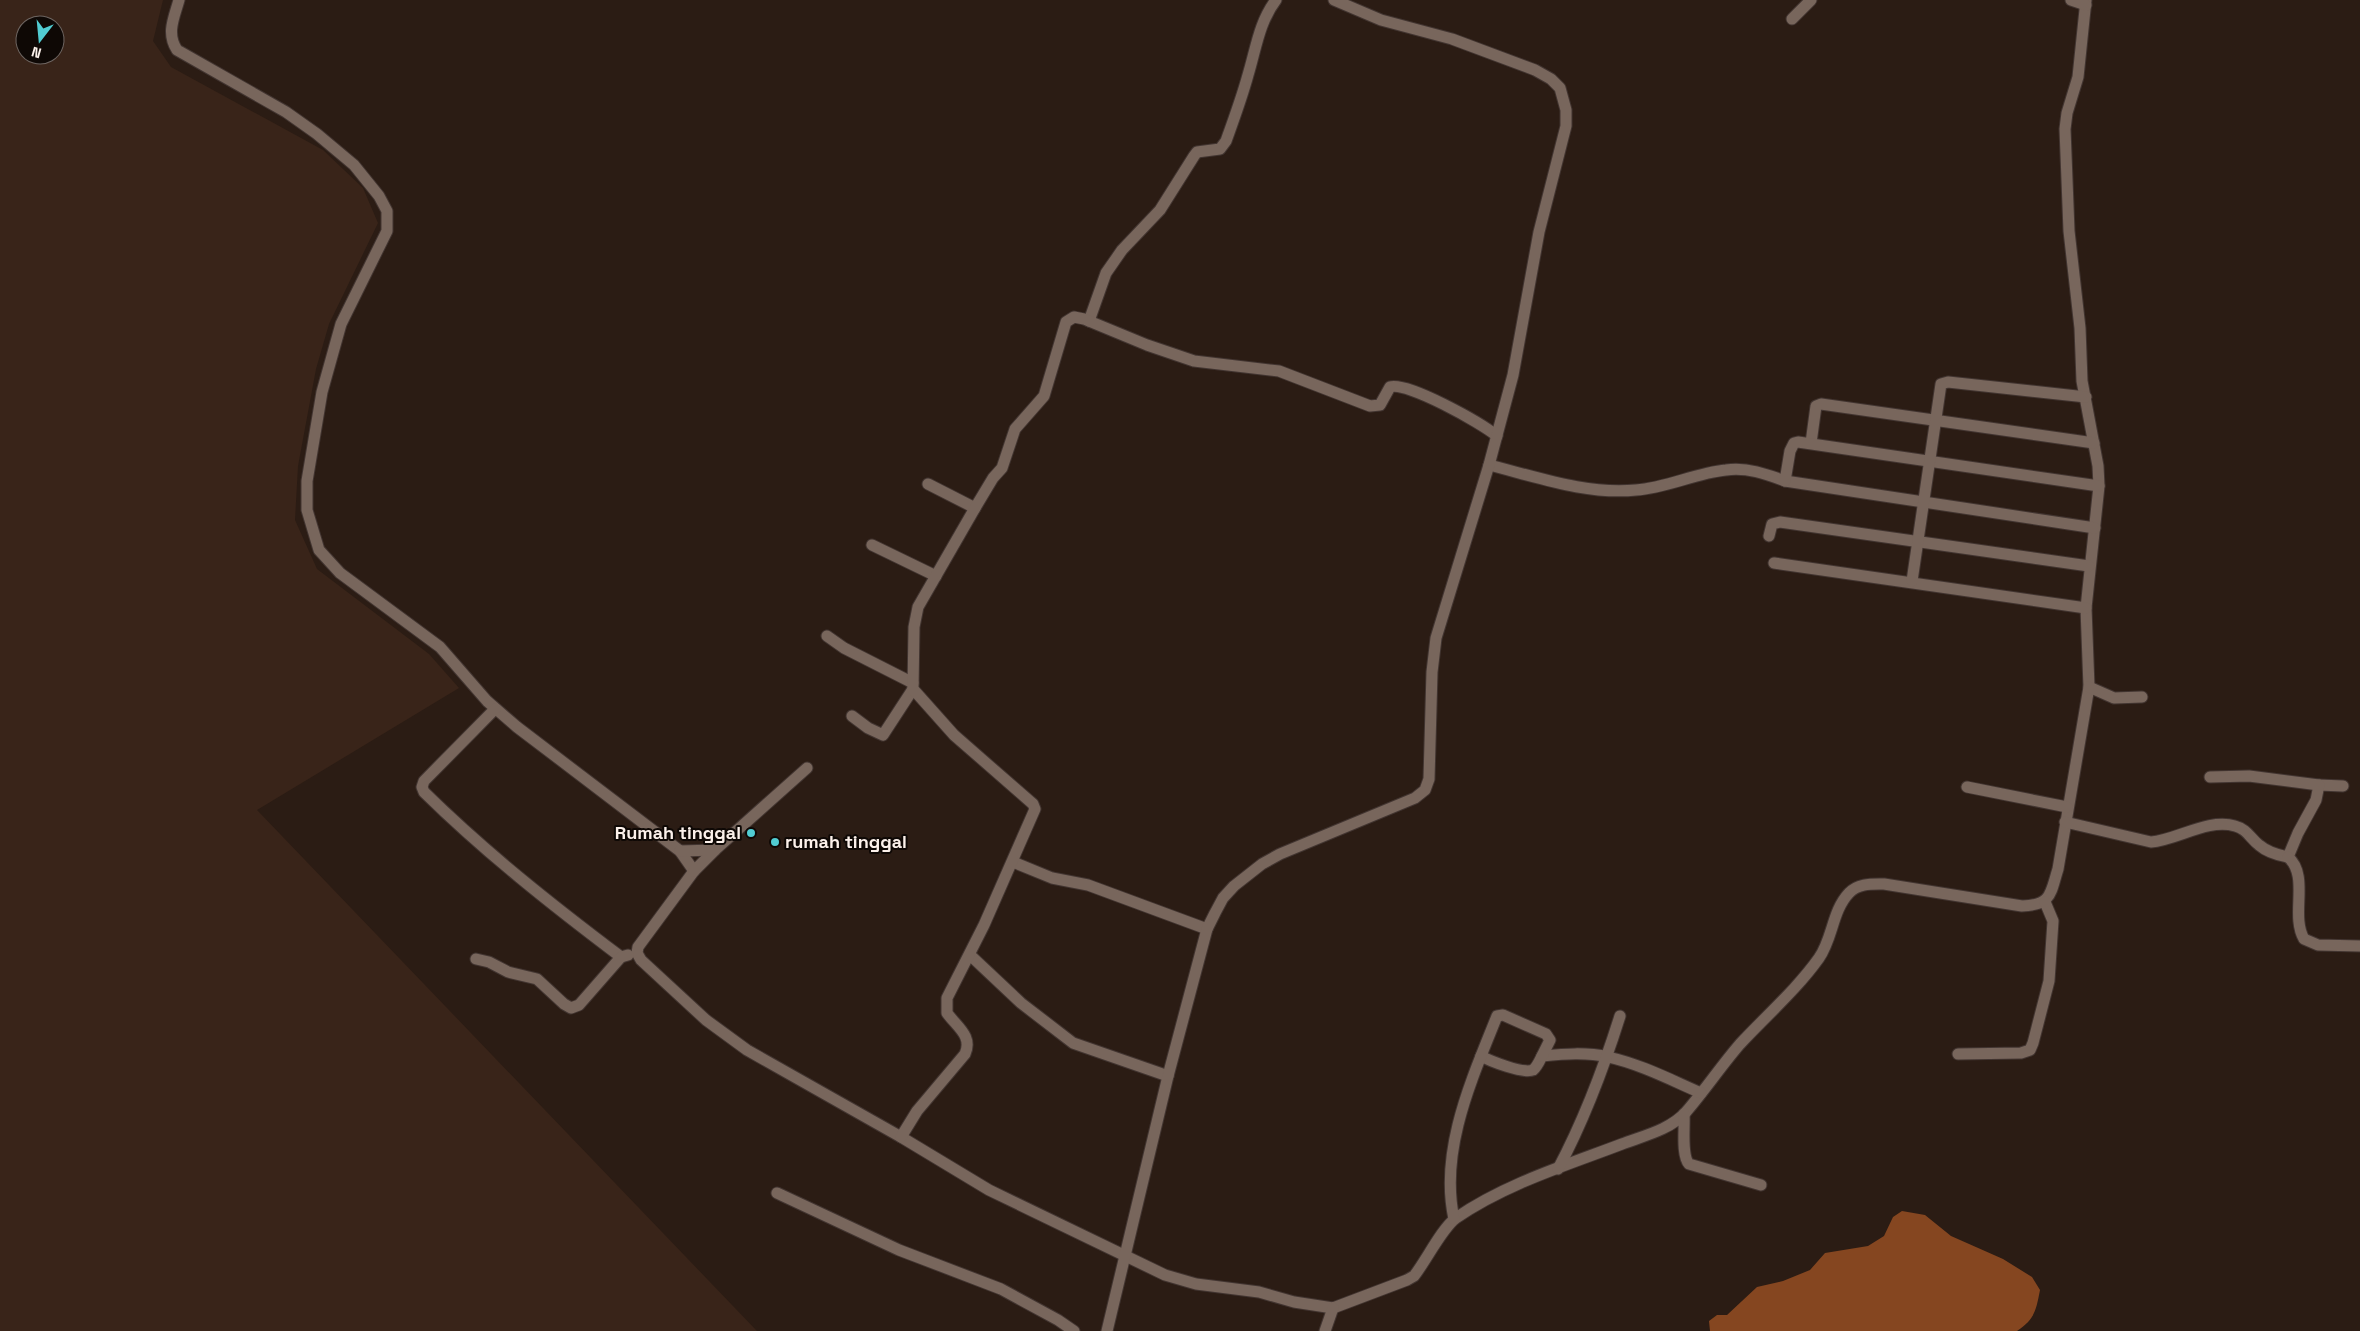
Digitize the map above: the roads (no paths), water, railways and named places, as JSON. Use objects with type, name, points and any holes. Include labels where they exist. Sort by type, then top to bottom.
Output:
[{"type":"street","points":[[179,0],[171,29],[172,40],[177,50],[286,112],[317,134],[354,164],[384,203],[388,218],[387,231],[341,324],[322,392],[307,481],[307,510],[310,526],[319,550],[332,567],[436,643],[495,709],[542,748],[680,851],[694,871]]},
{"type":"street","points":[[1089,321],[1106,273],[1122,250],[1160,210],[1197,152],[1220,149],[1226,141],[1248,75],[1259,33],[1266,15],[1276,0]]},
{"type":"street","points":[[1107,1331],[1168,1076],[1207,929],[1223,898],[1234,886],[1262,864],[1287,851],[1404,803],[1425,790],[1430,768],[1432,672],[1436,638],[1497,436],[1517,354],[1538,232],[1566,126],[1566,110],[1560,88],[1551,79],[1536,70],[1452,39],[1381,20],[1334,0]]},
{"type":"street","points":[[1792,19],[1811,0]]},
{"type":"street","points":[[807,768],[694,871],[638,947],[637,953],[648,966],[727,1036],[794,1078],[901,1137],[989,1190],[1125,1256],[1182,1281],[1259,1292],[1294,1302],[1332,1308],[1414,1276],[1454,1219],[1490,1199],[1651,1134],[1684,1114],[1737,1048],[1802,980],[1818,959],[1828,941],[1841,904],[1850,891],[1856,887],[1884,884],[2022,906],[2039,905],[2045,902],[2058,869],[2067,807],[2089,687],[2086,608],[2099,486],[2094,443],[2082,381],[2080,328],[2069,231],[2065,129],[2078,77],[2086,2],[2071,0]]},
{"type":"street","points":[[852,716],[868,728],[883,735],[913,686],[915,616],[921,600],[974,508],[1002,468],[1015,429],[1044,396],[1066,322],[1074,318],[1089,321],[1147,346],[1194,361],[1279,371],[1370,406],[1380,405],[1390,387],[1403,387],[1461,412],[1497,436]]},
{"type":"street","points":[[1912,582],[1922,501],[1942,382],[2086,397]]},
{"type":"street","points":[[1811,443],[1814,412],[1819,404],[2094,443]]},
{"type":"street","points":[[1786,481],[1792,445],[1798,442],[2099,486]]},
{"type":"street","points":[[1489,465],[1574,486],[1620,491],[1656,487],[1726,469],[1760,472],[1786,481],[2095,528]]},
{"type":"street","points":[[928,484],[974,508]]},
{"type":"street","points":[[1769,536],[1772,524],[1775,522],[2089,566]]},
{"type":"street","points":[[872,545],[936,576]]},
{"type":"street","points":[[1774,563],[2086,608]]},
{"type":"street","points":[[827,636],[844,648],[913,686],[954,735],[1034,806],[1034,815],[1013,862],[970,955],[947,998],[947,1013],[967,1036],[968,1048],[917,1111],[901,1137]]},
{"type":"street","points":[[2089,687],[2114,698],[2142,697]]},
{"type":"street","points":[[495,709],[424,781],[424,792],[460,827],[520,878],[621,957]]},
{"type":"street","points":[[2210,777],[2249,776],[2319,785],[2343,786]]},
{"type":"street","points":[[2288,857],[2298,833],[2316,800],[2319,785]]},
{"type":"street","points":[[1967,787],[2067,807]]},
{"type":"street","points":[[2066,822],[2151,842],[2163,841],[2200,828],[2232,825],[2248,833],[2267,851],[2288,857],[2296,868],[2298,922],[2304,939],[2318,945],[2360,946]]},
{"type":"street","points":[[680,851],[715,850]]},
{"type":"street","points":[[1013,862],[1052,878],[1088,886],[1207,929]]},
{"type":"street","points":[[1958,1054],[2021,1053],[2030,1050],[2034,1043],[2049,981],[2053,921],[2045,902]]},
{"type":"street","points":[[476,959],[489,962],[508,972],[537,979],[571,1008],[579,1005],[621,957],[637,953]]},
{"type":"street","points":[[970,955],[1021,1003],[1073,1043],[1168,1076]]},
{"type":"street","points":[[1454,1219],[1449,1178],[1458,1127],[1475,1069],[1499,1014],[1542,1031],[1549,1037],[1549,1043],[1535,1068],[1528,1070],[1493,1062],[1481,1056]]},
{"type":"street","points":[[1558,1170],[1589,1101],[1596,1090],[1620,1016]]},
{"type":"street","points":[[1542,1056],[1572,1054],[1608,1057],[1657,1074],[1701,1093]]},
{"type":"street","points":[[1684,1114],[1686,1137],[1684,1153],[1689,1164],[1760,1185]]},
{"type":"street","points":[[777,1193],[899,1250],[1001,1289],[1041,1310],[1074,1331]]},
{"type":"street","points":[[1325,1331],[1332,1308]]},
{"type":"place","name":"Rumah tinggal","points":[[751,833]]},
{"type":"place","name":"rumah tinggal","points":[[775,842]]}]
